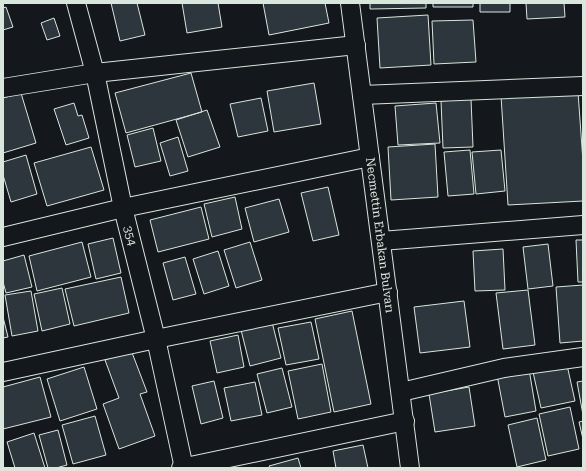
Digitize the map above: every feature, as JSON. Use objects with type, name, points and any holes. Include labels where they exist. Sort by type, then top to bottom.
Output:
[{"type":"street","name":"354","points":[[76,3],[95,73],[123,208],[156,339],[183,468]]},
{"type":"street","name":"Necmettin Erbakan Bulvarı","points":[[350,3],[410,468]]},
{"type":"street","points":[[3,88],[95,73],[356,45]]},
{"type":"street","points":[[362,95],[583,86]]},
{"type":"street","points":[[3,237],[123,208],[370,157]]},
{"type":"street","points":[[381,241],[583,225]]},
{"type":"street","points":[[3,372],[388,292]]},
{"type":"street","points":[[400,392],[504,368],[583,357]]},
{"type":"street","points":[[183,468],[404,421]]},
{"type":"building","points":[[111,3],[137,3],[145,35],[120,41]]},
{"type":"building","points":[[182,3],[218,3],[222,27],[187,33]]},
{"type":"building","points":[[263,3],[325,3],[329,23],[269,35]]},
{"type":"building","points":[[370,3],[426,3],[426,8],[370,9]]},
{"type":"building","points":[[433,3],[473,3],[473,7],[433,7]]},
{"type":"building","points":[[480,3],[510,3],[510,12],[480,12]]},
{"type":"building","points":[[526,3],[564,3],[565,17],[527,19]]},
{"type":"building","points":[[6,7],[13,27],[3,30],[3,8]]},
{"type":"building","points":[[428,15],[431,65],[380,68],[377,18]]},
{"type":"building","points":[[54,18],[60,36],[47,40],[41,23]]},
{"type":"building","points":[[473,20],[476,62],[434,64],[432,21]]},
{"type":"building","points":[[191,73],[202,112],[126,133],[115,93]]},
{"type":"building","points":[[314,83],[321,124],[274,132],[267,91]]},
{"type":"building","points":[[578,92],[583,162],[583,201],[508,205],[501,96]]},
{"type":"building","points":[[21,93],[36,143],[3,153],[3,98]]},
{"type":"building","points":[[261,98],[268,131],[238,137],[230,104]]},
{"type":"building","points":[[471,99],[473,147],[443,148],[441,101]]},
{"type":"building","points":[[74,103],[78,116],[82,115],[89,138],[66,145],[54,109]]},
{"type":"building","points":[[436,103],[440,143],[398,145],[395,106]]},
{"type":"building","points":[[207,110],[220,147],[188,157],[176,120]]},
{"type":"building","points":[[153,128],[161,161],[135,167],[127,135]]},
{"type":"building","points":[[178,137],[188,171],[170,176],[160,143]]},
{"type":"building","points":[[435,144],[438,197],[391,200],[388,147]]},
{"type":"building","points":[[91,147],[104,190],[47,206],[34,163]]},
{"type":"building","points":[[470,150],[474,194],[448,196],[444,152]]},
{"type":"building","points":[[501,150],[505,191],[476,194],[472,152]]},
{"type":"building","points":[[26,155],[37,194],[11,202],[3,175],[3,162]]},
{"type":"building","points":[[328,187],[339,235],[313,241],[301,193]]},
{"type":"building","points":[[235,197],[242,229],[212,237],[204,204]]},
{"type":"building","points":[[279,199],[289,232],[254,242],[245,208]]},
{"type":"building","points":[[201,207],[209,239],[158,252],[150,220]]},
{"type":"building","points":[[113,238],[121,273],[96,279],[88,244]]},
{"type":"building","points":[[576,240],[583,240],[583,282],[578,282]]},
{"type":"building","points":[[82,242],[91,277],[37,291],[29,256]]},
{"type":"building","points":[[250,242],[262,280],[236,288],[224,250]]},
{"type":"building","points":[[548,244],[553,286],[528,289],[523,247]]},
{"type":"building","points":[[503,249],[505,290],[475,291],[473,251]]},
{"type":"building","points":[[218,251],[229,286],[204,294],[193,259]]},
{"type":"building","points":[[24,255],[32,287],[6,293],[3,282],[3,261]]},
{"type":"building","points":[[185,257],[196,294],[173,300],[163,263]]},
{"type":"building","points":[[121,277],[129,313],[74,326],[65,289]]},
{"type":"building","points":[[583,285],[583,341],[560,343],[556,287]]},
{"type":"building","points":[[62,288],[70,324],[42,331],[34,294]]},
{"type":"building","points":[[528,290],[535,345],[503,349],[496,293]]},
{"type":"building","points":[[31,291],[38,331],[12,336],[5,295]]},
{"type":"building","points":[[464,301],[470,347],[420,353],[414,307]]},
{"type":"building","points":[[352,311],[371,404],[334,412],[315,319]]},
{"type":"building","points":[[3,317],[8,337],[3,338]]},
{"type":"building","points":[[272,322],[281,358],[250,366],[241,330]]},
{"type":"building","points":[[311,322],[319,359],[286,365],[278,328]]},
{"type":"building","points":[[238,335],[244,367],[217,373],[210,341]]},
{"type":"building","points":[[131,350],[147,392],[140,394],[155,436],[119,449],[103,404],[119,398],[105,360]]},
{"type":"building","points":[[322,364],[331,412],[298,419],[288,371]]},
{"type":"building","points":[[567,365],[575,401],[541,408],[533,372]]},
{"type":"building","points":[[84,367],[97,409],[60,421],[47,379]]},
{"type":"building","points":[[282,368],[292,407],[267,413],[257,374]]},
{"type":"building","points":[[529,369],[536,411],[505,417],[497,375]]},
{"type":"building","points":[[40,377],[51,417],[3,429],[3,387]]},
{"type":"building","points":[[214,381],[223,418],[201,424],[192,386]]},
{"type":"building","points":[[583,381],[583,415],[577,382]]},
{"type":"building","points":[[255,382],[262,415],[231,421],[224,388]]},
{"type":"building","points":[[469,387],[475,426],[435,432],[429,394]]},
{"type":"building","points":[[570,407],[579,449],[548,456],[539,414]]},
{"type":"building","points":[[95,416],[106,455],[73,464],[62,425]]},
{"type":"building","points":[[537,418],[546,460],[517,467],[508,425]]},
{"type":"building","points":[[583,421],[583,439],[579,422]]},
{"type":"building","points":[[58,430],[67,465],[56,468],[48,468],[39,435]]},
{"type":"building","points":[[34,433],[45,468],[15,468],[7,442]]},
{"type":"building","points":[[363,445],[368,468],[336,468],[333,451]]},
{"type":"building","points":[[298,458],[301,468],[270,468],[269,466]]}]
